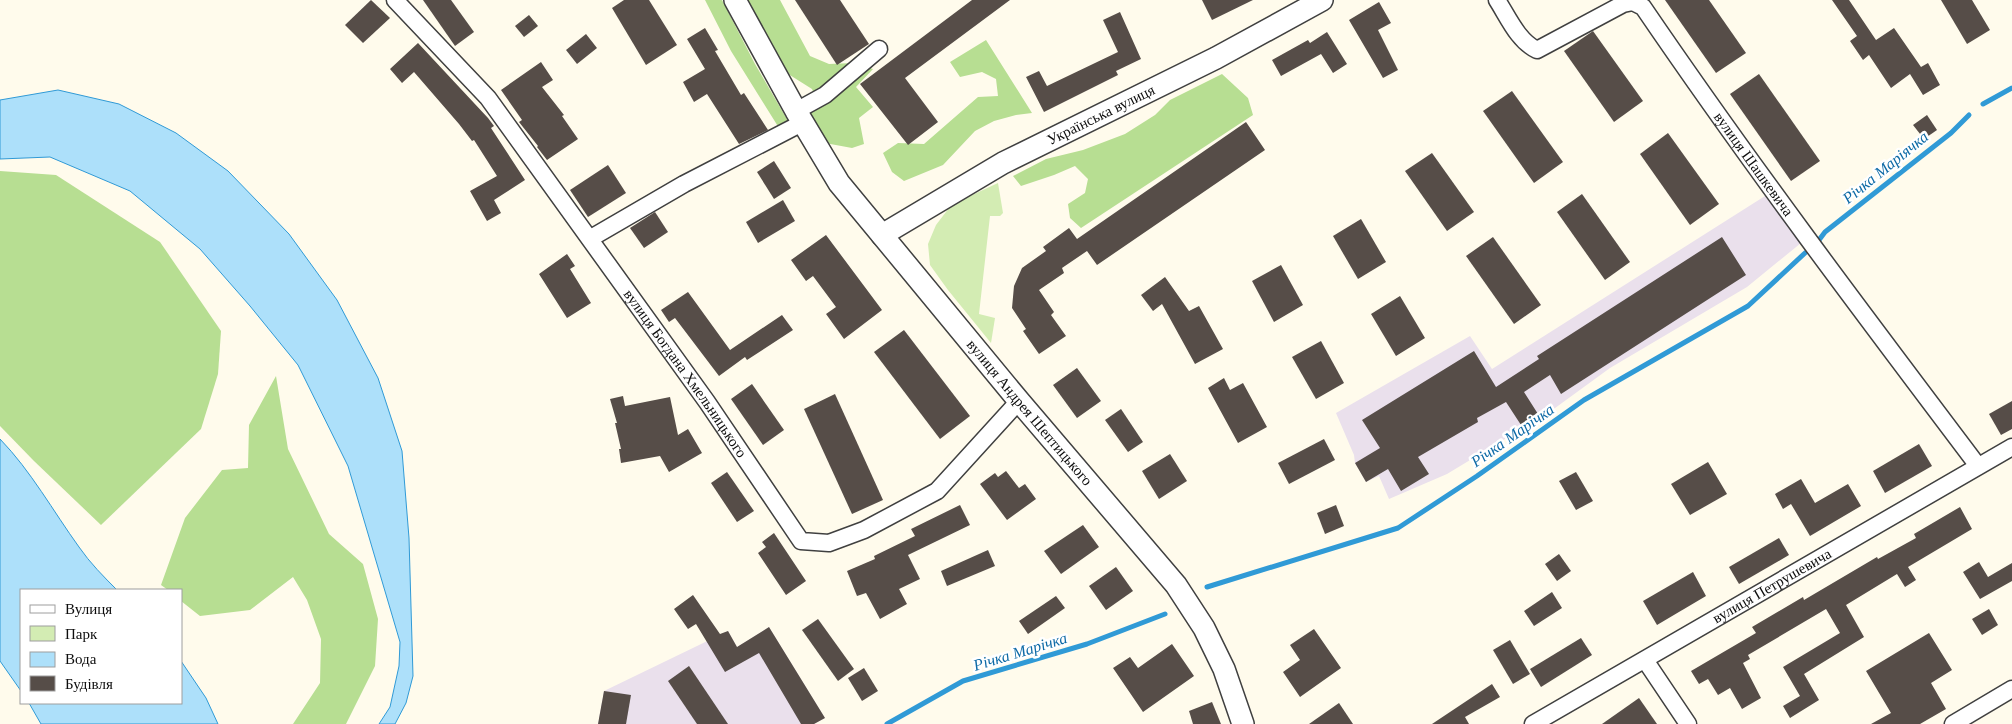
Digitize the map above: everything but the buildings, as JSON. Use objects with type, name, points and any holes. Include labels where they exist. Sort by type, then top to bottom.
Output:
[{"type":"street","name":"вулиця Богдана Хмельницького","points":[[395,0],[488,98],[591,238],[707,402],[801,541],[829,543],[864,530],[937,491],[1019,401]]},
{"type":"street","name":"вулиця Андрея Шептицького","points":[[735,0],[839,183],[1019,401],[1176,585],[1204,628],[1224,669],[1243,724]]},
{"type":"street","name":"Українська вулиця","points":[[882,235],[1003,164],[1216,58],[1322,0]]},
{"type":"street","name":"вулиця Шашкевича","points":[[1497,0],[1528,46],[1537,50],[1623,4],[1633,2],[1643,7],[1699,89],[1833,274],[1978,466]]},
{"type":"street","points":[[591,238],[800,116],[879,49]]},
{"type":"street","name":"вулиця Петрушевича","points":[[1532,724],[2012,447]]},
{"type":"street","points":[[1645,660],[1688,724]]},
{"type":"street","points":[[1953,724],[2012,689]]},
{"type":"shaded area","points":[[1765,196],[1801,243],[1747,287],[1610,368],[1551,411],[1447,474],[1389,499],[1379,476],[1366,482],[1355,463],[1354,455],[1336,413],[1470,336],[1492,369]]},
{"type":"shaded area","points":[[769,627],[825,718],[814,724],[598,724],[604,691],[728,631],[737,647]]},
{"type":"green space","points":[[705,0],[722,0],[755,64],[788,121],[779,128],[731,51]]},
{"type":"green space","points":[[746,0],[780,0],[810,56],[829,64],[854,63],[873,69],[856,87],[873,107],[859,118],[864,144],[852,148],[825,143],[808,115],[818,104],[812,89],[785,72]]},
{"type":"green space","points":[[986,40],[1032,113],[994,121],[975,131],[943,165],[904,181],[892,172],[883,153],[898,143],[924,144],[978,97],[998,96],[996,79],[982,72],[960,77],[950,62]]},
{"type":"green space","points":[[1222,74],[1248,98],[1253,115],[1081,228],[1070,218],[1068,204],[1085,193],[1088,179],[1075,166],[1021,186],[1013,176],[1046,159],[1083,150],[1125,134],[1155,115],[1170,100]]},
{"type":"green space","points":[[0,171],[56,175],[160,242],[221,331],[218,374],[201,429],[101,525],[0,426]]},
{"type":"green space","points":[[998,183],[1003,213],[1000,216],[990,216],[979,314],[995,318],[991,343],[930,265],[928,244],[936,225],[949,208],[957,202]]},
{"type":"green space","points":[[276,376],[288,449],[329,534],[363,564],[378,619],[375,666],[346,724],[293,724],[320,683],[321,639],[307,600],[293,577],[250,610],[200,616],[182,602],[182,589],[167,589],[161,585],[185,518],[222,470],[248,468],[249,425]]},
{"type":"water","points":[[58,90],[119,104],[176,133],[228,171],[289,234],[337,300],[378,378],[402,451],[409,538],[413,676],[406,703],[395,724],[379,724],[390,707],[399,666],[400,642],[348,466],[298,365],[200,249],[130,191],[50,157],[0,159],[0,100]]},
{"type":"water","points":[[0,439],[32,478],[83,553],[116,589],[20,589],[20,690],[0,661]]},
{"type":"water","points":[[182,662],[206,698],[218,724],[41,724],[30,704],[182,704]]},
{"type":"waterway","name":"Річка Марічка","points":[[1983,104],[2012,88]]},
{"type":"waterway","name":"Річка Маріячка","points":[[1819,240],[1825,232],[1951,133],[1969,115]]},
{"type":"waterway","name":"Річка Марічка","points":[[1207,587],[1398,528],[1477,476],[1584,400],[1748,306],[1805,253]]},
{"type":"waterway","name":"Річка Марічка","points":[[887,724],[963,681],[1087,644],[1165,614]]}]
